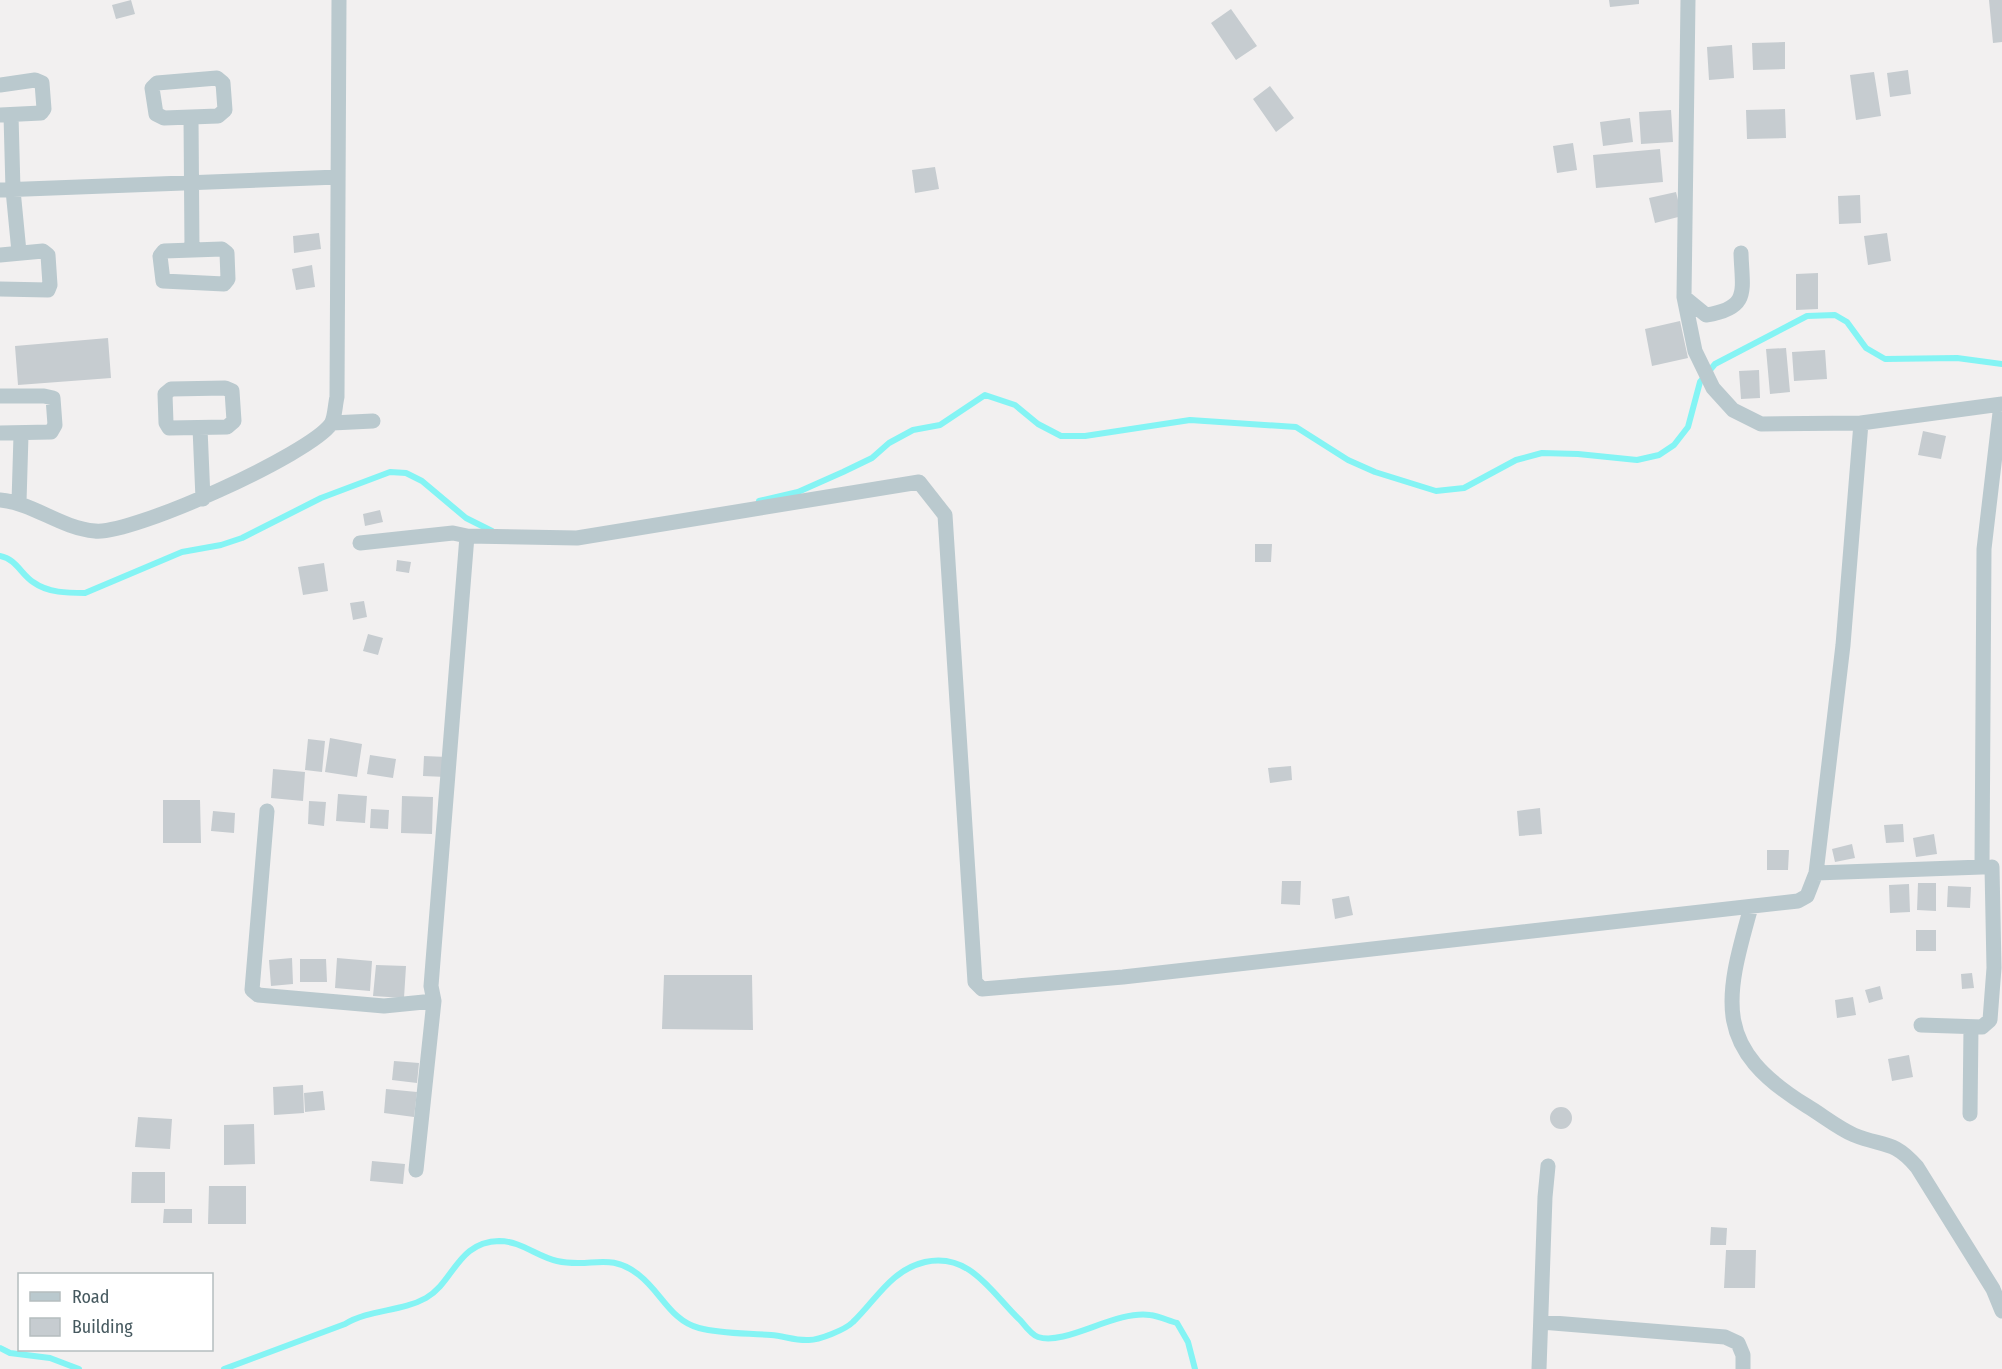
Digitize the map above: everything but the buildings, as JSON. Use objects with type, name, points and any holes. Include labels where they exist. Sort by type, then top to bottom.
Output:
[{"type":"street","points":[[0,500],[19,502],[70,527],[97,532],[128,527],[203,499],[316,439],[332,423],[337,397],[339,0]]},
{"type":"street","points":[[1688,0],[1684,297],[1695,351],[1713,388],[1733,410],[1761,424],[1861,423],[2002,404],[1984,549],[1992,867],[1998,968],[1990,1020],[1982,1027],[1921,1025]]},
{"type":"street","points":[[217,78],[223,83],[225,110],[218,116],[191,117],[164,118],[156,114],[152,88],[157,83],[217,78]]},
{"type":"street","points":[[0,85],[35,80],[42,83],[44,109],[41,112],[6,115],[7,190],[19,252]]},
{"type":"street","points":[[191,117],[192,250]]},
{"type":"street","points":[[7,190],[338,177]]},
{"type":"street","points":[[222,249],[227,253],[228,279],[224,284],[163,281],[160,256],[164,251],[192,250],[222,249]]},
{"type":"street","points":[[0,255],[43,251],[48,255],[51,285],[48,290],[0,289]]},
{"type":"street","points":[[1684,297],[1706,315],[1734,308],[1743,296],[1741,253]]},
{"type":"street","points":[[225,388],[232,391],[234,421],[227,427],[200,428],[170,428],[166,423],[165,394],[171,389],[225,388]]},
{"type":"street","points":[[0,396],[53,398],[55,425],[51,432],[21,435],[0,433]]},
{"type":"street","points":[[332,423],[373,422]]},
{"type":"street","points":[[360,543],[453,534],[577,538],[919,482],[945,515],[975,982],[982,989],[1123,978],[1798,901],[1807,896],[1816,873],[1843,645],[1861,423]]},
{"type":"street","points":[[200,428],[203,499]]},
{"type":"street","points":[[19,502],[21,435]]},
{"type":"street","points":[[416,1170],[434,1001],[431,986],[467,536]]},
{"type":"street","points":[[267,811],[252,990],[258,995],[384,1006],[434,1001]]},
{"type":"street","points":[[1816,873],[1992,867]]},
{"type":"street","points":[[1750,906],[1734,975],[1731,1011],[1735,1035],[1749,1058],[1770,1080],[1854,1135],[1889,1144],[1905,1153],[1917,1167],[1993,1289],[2002,1311]]},
{"type":"street","points":[[1970,1114],[1971,1027]]},
{"type":"street","points":[[1539,1369],[1548,1166]]},
{"type":"street","points":[[1541,1322],[1725,1337],[1738,1343],[1743,1355],[1743,1369]]},
{"type":"waterway","points":[[759,501],[798,492],[843,472],[872,458],[889,443],[913,430],[940,425],[985,395],[1015,405],[1038,424],[1061,436],[1085,436],[1190,420],[1296,427],[1348,460],[1375,472],[1436,491],[1464,488],[1516,460],[1542,453],[1637,460],[1659,455],[1674,445],[1688,427],[1700,382],[1715,364],[1807,316],[1835,315],[1847,322],[1866,348],[1885,359],[1957,358],[2002,364]]},
{"type":"waterway","points":[[0,556],[14,563],[39,586],[65,592],[85,593],[182,552],[221,545],[242,538],[321,498],[390,472],[406,473],[422,481],[466,518],[492,531]]},
{"type":"waterway","points":[[224,1369],[355,1319],[416,1303],[435,1291],[465,1255],[474,1248],[485,1243],[499,1241],[514,1243],[557,1261],[609,1262],[628,1268],[647,1282],[681,1319],[699,1328],[804,1340],[813,1340],[832,1334],[853,1322],[893,1279],[913,1266],[925,1262],[955,1263],[968,1269],[979,1278],[1038,1337],[1062,1337],[1136,1315],[1153,1316],[1177,1323],[1188,1342],[1195,1369]]},
{"type":"waterway","points":[[0,1348],[10,1353],[50,1358],[79,1369]]}]
